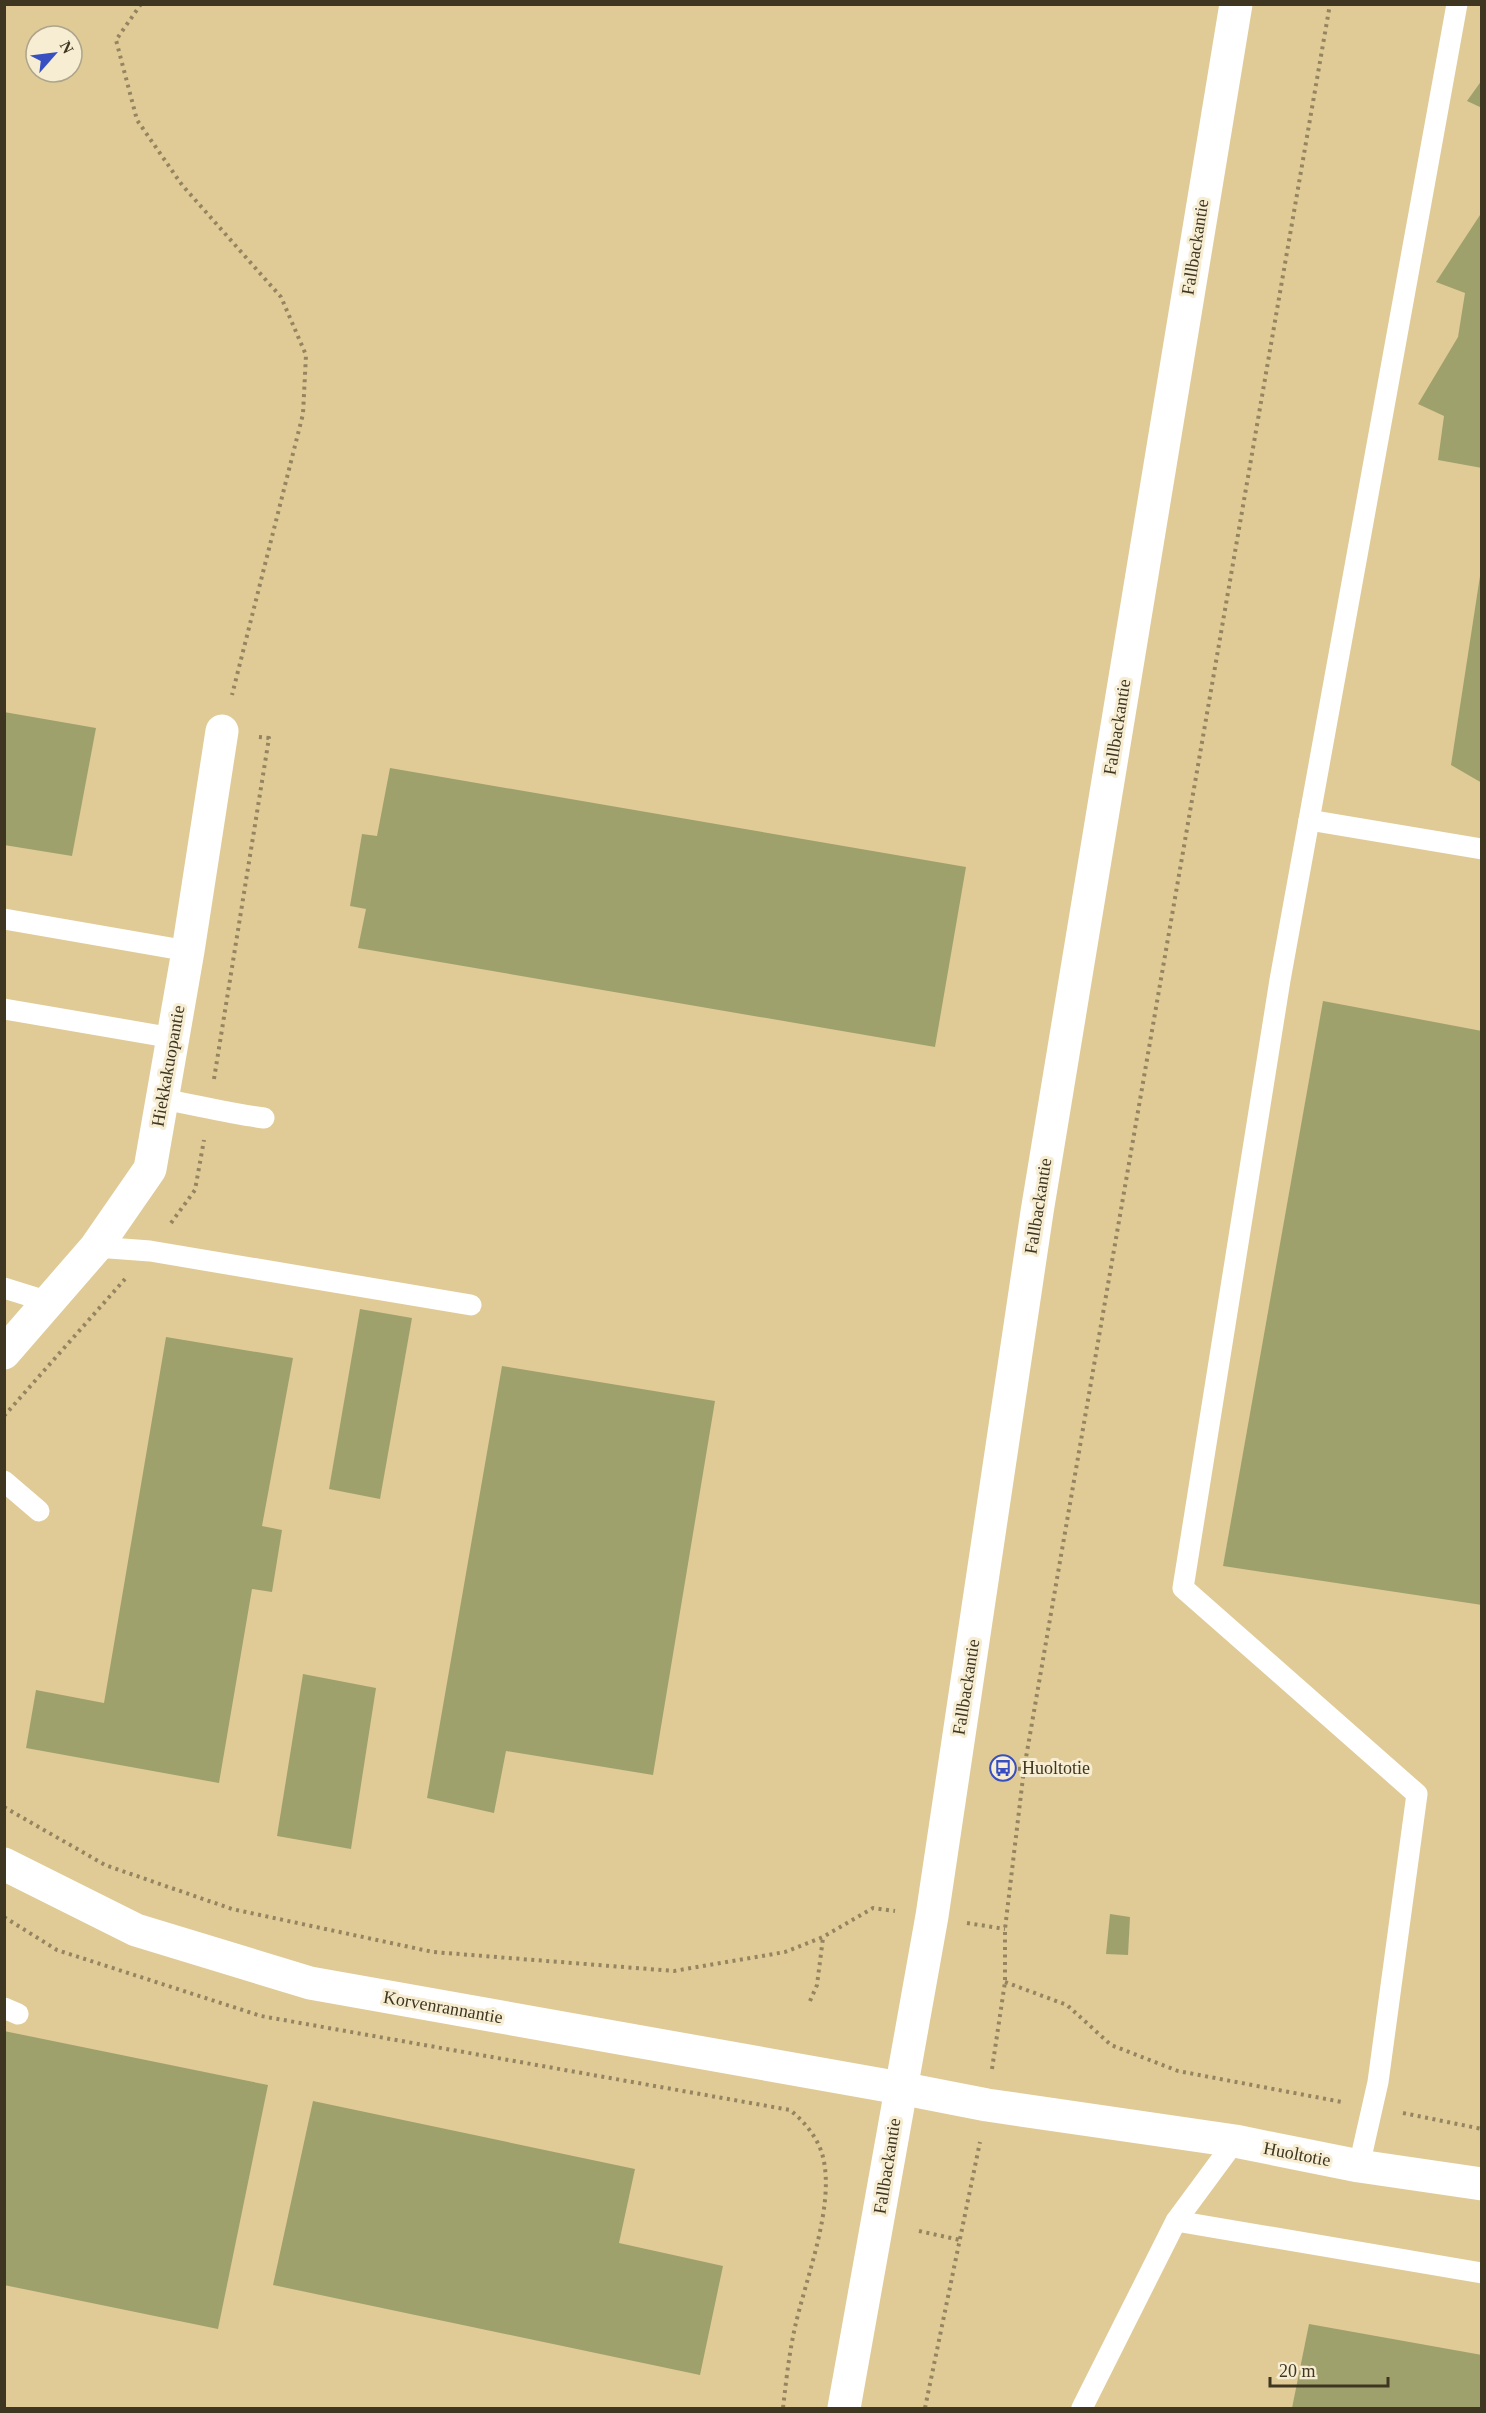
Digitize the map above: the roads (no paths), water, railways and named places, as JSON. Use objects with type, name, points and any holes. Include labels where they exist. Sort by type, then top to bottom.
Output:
[{"type":"street","name":"Fallbackantie","points":[[844,2409],[932,1916],[1037,1212],[1236,4]]},
{"type":"street","name":"Hiekkakuopantie","points":[[4,1353],[96,1247],[150,1169],[188,951],[222,731]]},
{"type":"street","name":"Korvenrannantie","points":[[4,1864],[136,1930],[310,1983],[900,2088]]},
{"type":"street","name":"Huoltotie","points":[[900,2088],[987,2105],[1234,2141],[1359,2166],[1482,2184]]},
{"type":"lane","points":[[1359,2166],[1378,2082],[1418,1794],[1183,1588],[1278,992],[1457,4]]},
{"type":"lane","points":[[1309,820],[1482,849]]},
{"type":"lane","points":[[4,919],[188,951]]},
{"type":"lane","points":[[4,1010],[173,1038]]},
{"type":"lane","points":[[162,1099],[209,1107],[236,1115],[264,1118]]},
{"type":"lane","points":[[96,1247],[150,1251],[471,1305]]},
{"type":"lane","points":[[4,1288],[49,1302]]},
{"type":"lane","points":[[4,1480],[39,1511]]},
{"type":"lane","points":[[1082,2409],[1176,2221],[1234,2141]]},
{"type":"lane","points":[[1176,2221],[1482,2272]]},
{"type":"place","name":"Huoltotie","points":[[1003,1768]]}]
